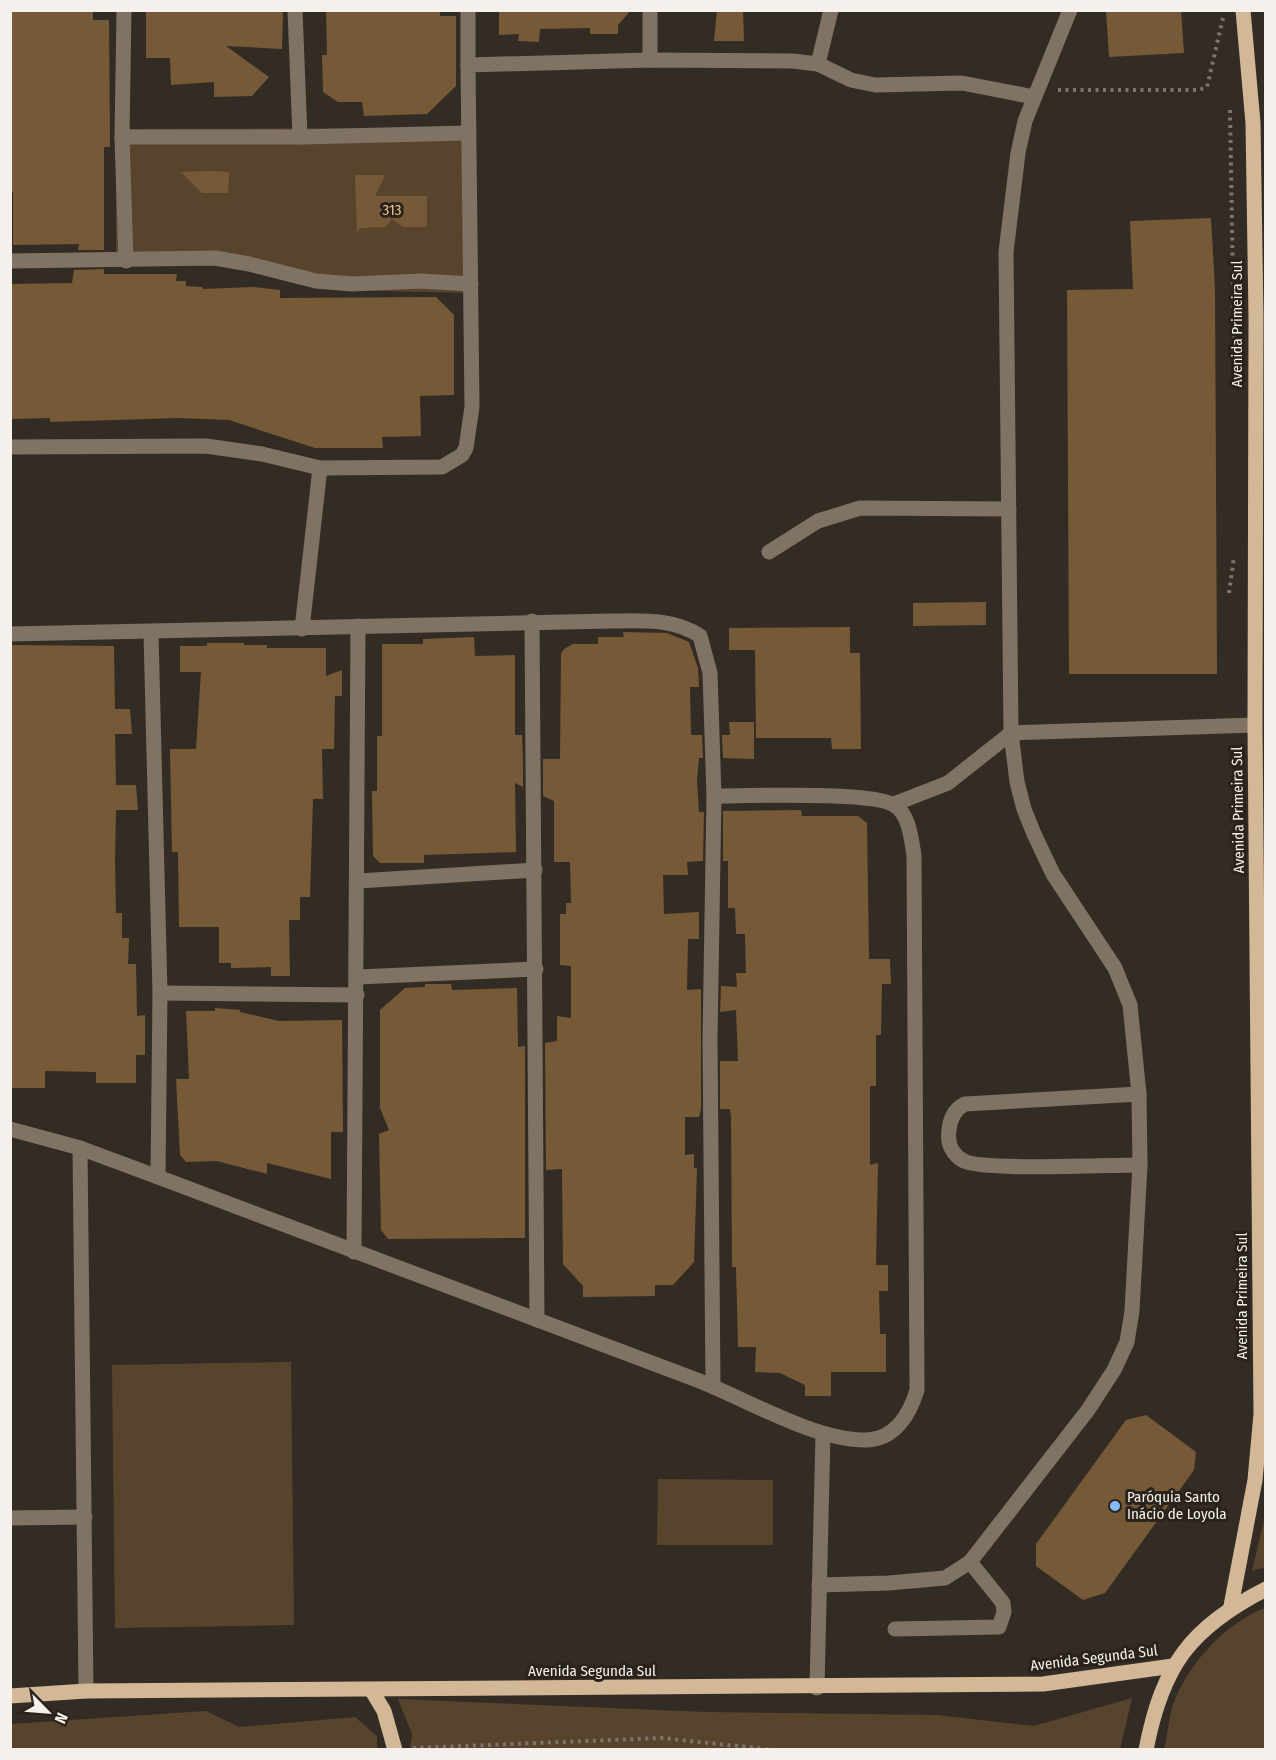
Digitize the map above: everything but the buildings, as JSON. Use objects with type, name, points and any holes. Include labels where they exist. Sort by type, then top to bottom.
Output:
[{"type":"main road","name":"Avenida Primeira Sul","points":[[1231,1606],[1255,1479],[1261,1414],[1255,502],[1261,321],[1253,123],[1243,10]]},
{"type":"main road","points":[[1255,502],[1266,479]]},
{"type":"main road","points":[[1146,1749],[1154,1708],[1173,1666],[1199,1633],[1231,1606],[1266,1588]]},
{"type":"main road","name":"Avenida Segunda Sul","points":[[10,1696],[86,1691],[817,1688],[1042,1684],[1173,1666]]},
{"type":"main road","points":[[372,1691],[384,1711],[395,1749]]},
{"type":"street","points":[[124,10],[122,137],[126,261]]},
{"type":"street","points":[[295,10],[300,137]]},
{"type":"street","points":[[10,447],[206,447],[262,454],[320,468],[442,467],[462,455],[470,440],[472,407],[468,10]]},
{"type":"street","points":[[650,10],[650,60]]},
{"type":"street","points":[[818,64],[831,10]]},
{"type":"street","points":[[819,1585],[889,1584],[945,1578],[970,1562],[1088,1410],[1114,1370],[1127,1342],[1132,1311],[1140,1165],[1139,1094],[1130,1005],[1115,968],[1053,874],[1034,834],[1019,791],[1011,733],[1006,252],[1018,153],[1035,94],[1070,10]]},
{"type":"street","points":[[468,64],[650,60],[793,61],[818,64],[851,80],[874,85],[962,83],[1035,94]]},
{"type":"street","points":[[122,137],[300,137],[469,133]]},
{"type":"street","points":[[10,261],[215,258],[316,281],[352,284],[421,281],[471,284]]},
{"type":"street","points":[[302,629],[320,468]]},
{"type":"street","points":[[769,552],[818,520],[860,508],[1009,509]]},
{"type":"street","points":[[532,621],[537,1320]]},
{"type":"street","points":[[10,634],[151,633],[532,621],[668,622],[689,629],[700,636],[710,674],[714,796],[710,1039],[713,1386]]},
{"type":"street","points":[[354,1252],[358,977],[358,626]]},
{"type":"street","points":[[151,633],[160,993],[158,1177]]},
{"type":"street","points":[[714,796],[866,798],[894,804],[948,783],[1011,733],[1255,725]]},
{"type":"street","points":[[10,1130],[80,1148],[158,1177],[713,1386],[823,1434],[855,1440],[886,1436],[905,1419],[912,1407],[917,1390],[914,855],[904,815],[894,804]]},
{"type":"street","points":[[357,881],[535,870]]},
{"type":"street","points":[[358,977],[536,969]]},
{"type":"street","points":[[160,993],[357,995]]},
{"type":"street","points":[[1139,1094],[964,1104],[956,1109],[949,1127],[948,1140],[952,1151],[964,1162],[1140,1165]]},
{"type":"street","points":[[80,1148],[86,1691]]},
{"type":"street","points":[[817,1688],[823,1434]]},
{"type":"street","points":[[10,1518],[85,1517]]},
{"type":"street","points":[[895,1629],[999,1627],[1004,1612],[1003,1604],[970,1562]]},
{"type":"path","points":[[1035,94],[1199,90],[1207,87],[1224,12]]},
{"type":"path","points":[[1224,12],[1227,35]]},
{"type":"path","points":[[1230,106],[1234,344]]},
{"type":"path","points":[[1229,593],[1236,546]]},
{"type":"path","points":[[395,1749],[662,1738],[775,1749]]},
{"type":"green space","name":"313","points":[[474,128],[473,293],[342,290],[254,263],[116,265],[116,129]]},
{"type":"green space","points":[[291,1362],[294,1625],[115,1628],[112,1365]]},
{"type":"green space","points":[[658,1479],[773,1480],[773,1545],[657,1545]]},
{"type":"green space","points":[[1265,1516],[1265,1567],[1252,1571]]},
{"type":"green space","points":[[1265,1608],[1265,1749],[1164,1749],[1175,1699],[1191,1670],[1224,1633]]},
{"type":"green space","points":[[1132,1698],[1120,1750],[410,1749],[412,1734],[398,1699],[706,1712],[937,1715],[1034,1726]]},
{"type":"green space","points":[[206,1711],[239,1727],[355,1717],[377,1736],[377,1749],[11,1749],[11,1724]]},
{"type":"place","name":"Paróquia Santo Inácio de Loyola","points":[[1115,1506]]}]
